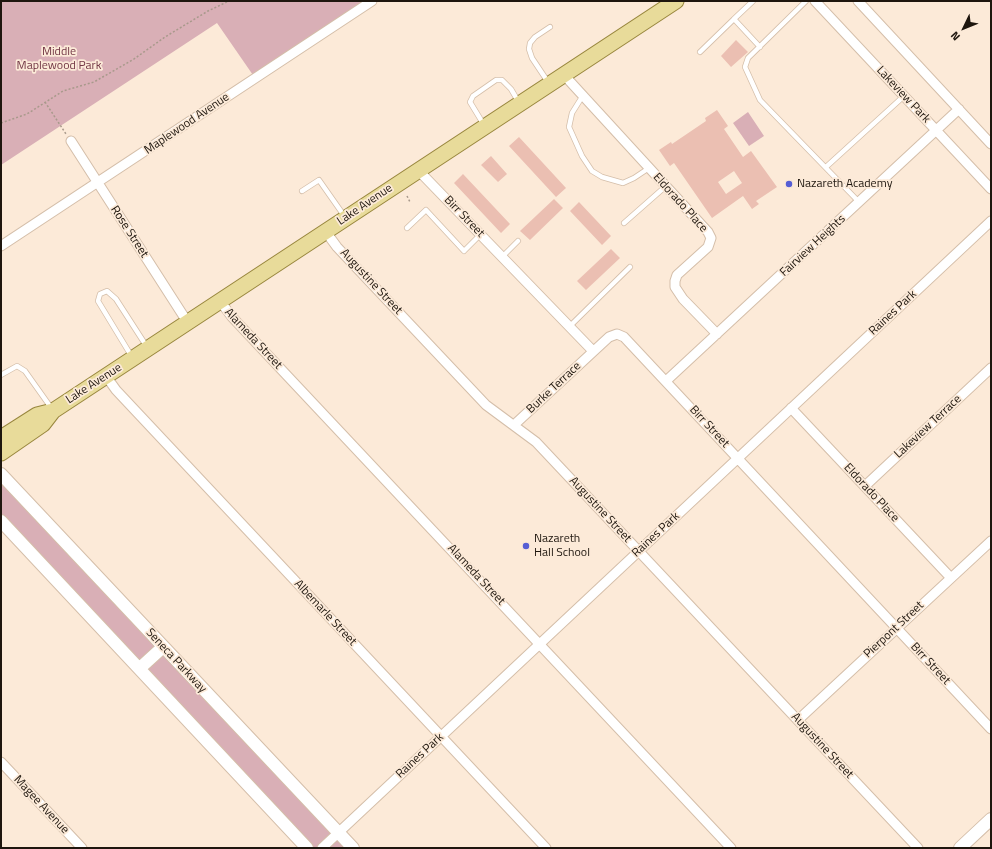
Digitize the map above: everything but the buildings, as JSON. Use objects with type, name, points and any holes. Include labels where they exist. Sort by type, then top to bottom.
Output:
[{"type":"main road","name":"Lake Avenue","points":[[1,453],[39,428],[53,411],[676,1]]},
{"type":"main road","name":"Lake Avenue","points":[[1,438],[37,415],[53,411]]},
{"type":"street","name":"Maplewood Avenue","points":[[1,246],[372,1]]},
{"type":"street","name":"Lakeview Park","points":[[816,1],[991,189]]},
{"type":"street","points":[[858,1],[991,144]]},
{"type":"street","name":"Eldorado Place","points":[[564,75],[582,97],[708,232],[710,238],[708,247],[677,275],[675,287],[683,299],[717,334]]},
{"type":"street","name":"Fairview Heights","points":[[666,381],[959,109]]},
{"type":"street","name":"Rose Street","points":[[71,141],[188,323]]},
{"type":"street","name":"Birr Street","points":[[418,170],[593,351],[614,334],[619,335],[666,381],[991,729]]},
{"type":"street","name":"Raines Park","points":[[322,848],[991,221]]},
{"type":"street","name":"Augustine Street","points":[[326,232],[337,247],[486,405],[536,442],[918,848]]},
{"type":"street","name":"Alameda Street","points":[[220,301],[238,323],[731,848]]},
{"type":"street","name":"Burke Terrace","points":[[514,425],[593,351]]},
{"type":"street","name":"Lakeview Terrace","points":[[865,486],[991,368]]},
{"type":"street","name":"Albemarle Street","points":[[106,376],[116,390],[546,848]]},
{"type":"street","name":"Eldorado Place","points":[[792,408],[951,578]]},
{"type":"street","name":"Seneca Parkway","points":[[1,474],[353,848]]},
{"type":"street","points":[[1,521],[307,848]]},
{"type":"street","name":"Pierpont Street","points":[[798,720],[991,541]]},
{"type":"street","points":[[140,668],[163,647]]},
{"type":"street","name":"Magee Avenue","points":[[1,762],[82,848]]},
{"type":"street","points":[[960,848],[991,819]]},
{"type":"lane","points":[[700,52],[753,1]]},
{"type":"lane","points":[[806,1],[748,58],[745,67],[753,89],[760,100],[859,202]]},
{"type":"lane","points":[[734,19],[760,47]]},
{"type":"lane","points":[[550,27],[535,36],[530,43],[529,49],[532,58],[550,84]]},
{"type":"lane","points":[[485,126],[470,102],[473,96],[496,80],[502,80],[511,89],[520,103]]},
{"type":"lane","points":[[826,167],[904,96]]},
{"type":"lane","points":[[582,97],[572,114],[569,127],[582,156],[592,171],[602,177],[623,183],[649,168]]},
{"type":"lane","points":[[302,191],[319,180],[346,218]]},
{"type":"lane","points":[[624,223],[666,186]]},
{"type":"lane","points":[[407,228],[426,210],[464,251],[481,234]]},
{"type":"lane","points":[[502,257],[518,241]]},
{"type":"lane","points":[[569,327],[630,267]]},
{"type":"lane","points":[[133,358],[98,301],[100,294],[107,291],[116,298],[148,349]]},
{"type":"lane","points":[[1,375],[16,366],[25,370],[53,411]]},
{"type":"path","points":[[1,124],[27,114],[63,91],[94,82],[134,59],[165,37],[208,11],[229,1]]},
{"type":"path","points":[[45,102],[71,141]]},
{"type":"path","points":[[407,196],[410,202]]},
{"type":"green space","name":"Middle Maplewood Park","points":[[1,1],[373,1],[255,78],[217,23],[1,165]]},
{"type":"green space","points":[[748,112],[764,136],[749,146],[733,123]]},
{"type":"green space","points":[[1,481],[345,848],[313,848],[1,515]]},
{"type":"place","name":"Nazareth Academy","points":[[789,184]]},
{"type":"place","name":"Nazareth Hall School","points":[[526,546]]}]
